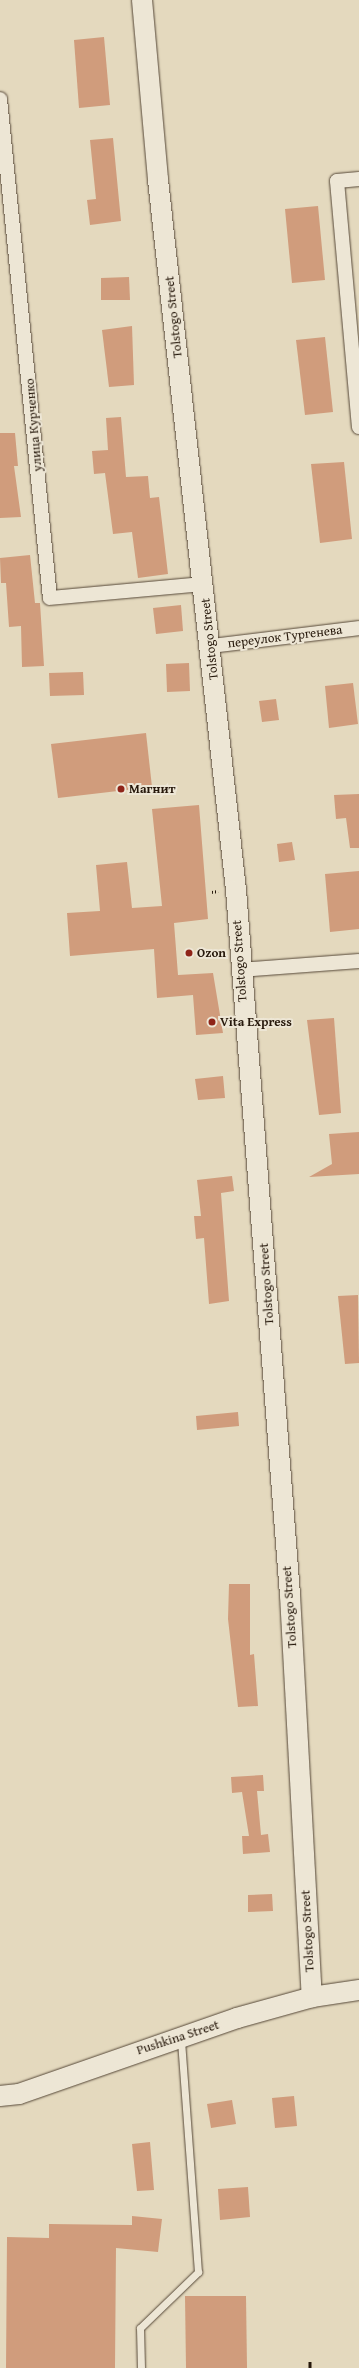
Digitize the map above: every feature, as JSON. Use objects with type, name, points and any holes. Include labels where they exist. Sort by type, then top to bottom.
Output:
[{"type":"main road","name":"Tolstogo Street","points":[[142,0],[158,180],[211,646],[236,890],[240,970],[290,1595],[312,1997]]},
{"type":"main road","name":"Pushkina Street","points":[[0,2096],[19,2094],[181,2037],[312,1997],[359,1990]]},
{"type":"street","name":"улица Курченко","points":[[0,99],[50,598],[204,584]]},
{"type":"street","points":[[359,179],[337,181],[359,427]]},
{"type":"street","name":"переулок Тургенева","points":[[211,646],[359,628]]},
{"type":"street","points":[[240,970],[359,961]]},
{"type":"lane","points":[[141,2368],[140,2328],[198,2272],[181,2037]]},
{"type":"building","points":[[104,37],[110,105],[79,108],[74,40]]},
{"type":"building","points":[[113,138],[121,221],[90,225],[87,200],[96,199],[90,140]]},
{"type":"building","points":[[318,206],[325,280],[292,283],[285,209]]},
{"type":"building","points":[[129,277],[130,300],[101,300],[101,278]]},
{"type":"building","points":[[132,326],[134,385],[109,387],[102,330]]},
{"type":"building","points":[[325,337],[333,412],[305,415],[296,340]]},
{"type":"building","points":[[121,417],[126,477],[148,476],[150,498],[159,497],[168,574],[138,578],[132,532],[113,534],[105,473],[94,474],[92,451],[108,450],[106,418]]},
{"type":"building","points":[[0,433],[15,433],[18,466],[14,466],[21,517],[0,518]]},
{"type":"building","points":[[344,462],[352,539],[320,543],[311,464]]},
{"type":"building","points":[[30,555],[35,603],[40,603],[44,666],[22,667],[21,626],[9,627],[6,583],[1,583],[0,558]]},
{"type":"building","points":[[181,605],[183,631],[156,634],[153,608]]},
{"type":"building","points":[[189,663],[190,691],[167,692],[166,664]]},
{"type":"building","points":[[83,672],[84,695],[50,696],[49,673]]},
{"type":"building","points":[[353,683],[358,724],[329,728],[325,686]]},
{"type":"building","points":[[276,699],[279,720],[262,722],[259,701]]},
{"type":"building","points":[[146,733],[152,787],[58,798],[51,744]]},
{"type":"building","points":[[359,794],[359,848],[350,848],[346,818],[336,819],[334,795]]},
{"type":"building","points":[[199,805],[208,919],[174,923],[178,975],[213,973],[223,1033],[196,1035],[193,995],[157,998],[154,949],[70,956],[67,913],[100,911],[96,865],[127,862],[132,908],[162,906],[152,809]]},
{"type":"building","points":[[292,842],[295,860],[279,862],[277,844]]},
{"type":"building","points":[[359,871],[359,929],[330,932],[325,874]]},
{"type":"building","points":[[334,1018],[341,1113],[319,1115],[307,1020]]},
{"type":"building","points":[[223,1076],[225,1098],[198,1100],[195,1079]]},
{"type":"building","points":[[359,1132],[359,1174],[309,1177],[332,1164],[329,1134]]},
{"type":"building","points":[[232,1176],[234,1191],[221,1193],[229,1301],[209,1304],[204,1238],[196,1239],[194,1216],[201,1216],[197,1180]]},
{"type":"building","points":[[358,1295],[359,1363],[345,1364],[338,1296]]},
{"type":"building","points":[[238,1412],[239,1426],[197,1430],[196,1416]]},
{"type":"building","points":[[229,1584],[250,1584],[250,1655],[254,1654],[258,1706],[238,1707],[228,1619]]},
{"type":"building","points":[[263,1775],[264,1791],[257,1791],[261,1835],[268,1834],[270,1852],[243,1854],[242,1836],[249,1836],[242,1792],[232,1793],[231,1777]]},
{"type":"building","points":[[272,1894],[273,1911],[248,1912],[248,1895]]},
{"type":"building","points":[[294,2096],[297,2126],[275,2128],[272,2098]]},
{"type":"building","points":[[232,2100],[236,2124],[211,2128],[207,2104]]},
{"type":"building","points":[[150,2142],[154,2190],[137,2191],[132,2144]]},
{"type":"building","points":[[248,2187],[250,2217],[220,2220],[218,2189]]},
{"type":"building","points":[[132,2216],[162,2219],[158,2252],[116,2248],[115,2368],[6,2368],[7,2237],[49,2238],[49,2224],[132,2225]]},
{"type":"building","points":[[185,2296],[246,2296],[247,2368],[186,2368]]},
{"type":"railway","points":[[310,2361],[310,2368]]},
{"type":"place","name":"Магнит","points":[[121,789]]},
{"type":"place","name":"Ozon","points":[[189,953]]},
{"type":"place","name":"Vita Express","points":[[212,1022]]}]
